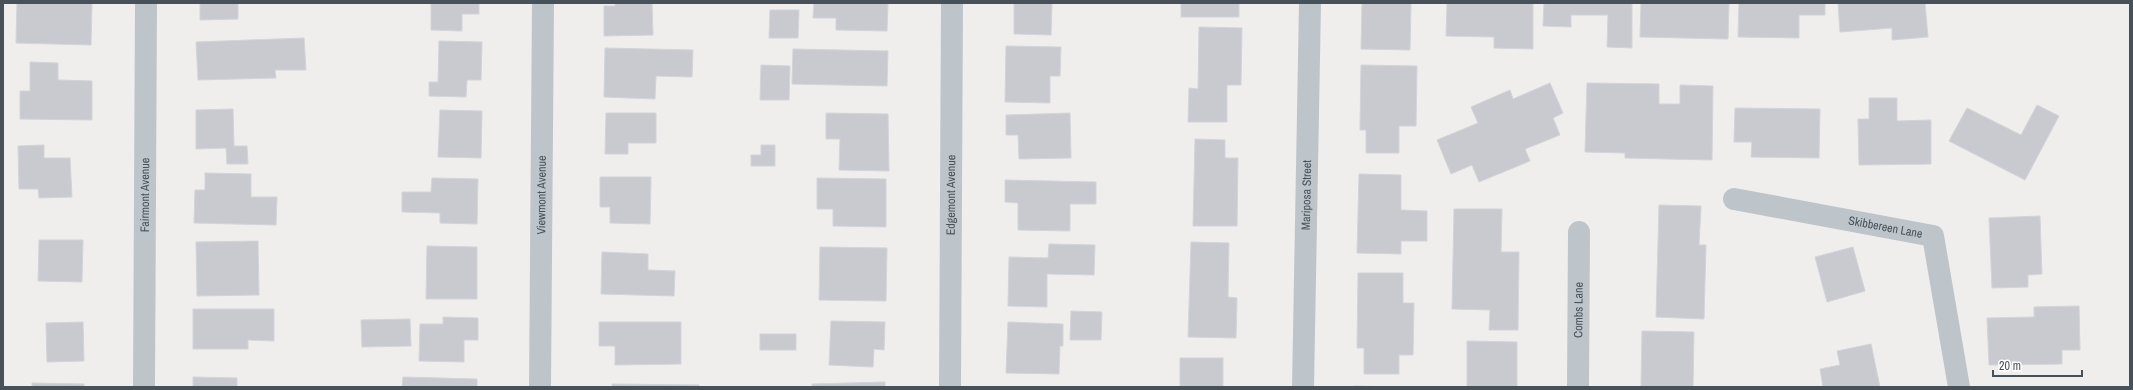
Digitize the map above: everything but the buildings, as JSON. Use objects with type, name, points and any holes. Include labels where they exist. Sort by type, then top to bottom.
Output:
[{"type":"street","name":"Fairmont Avenue","points":[[144,387],[146,3]]},
{"type":"street","name":"Viewmont Avenue","points":[[540,387],[543,3]]},
{"type":"street","name":"Edgemont Avenue","points":[[950,387],[952,3]]},
{"type":"street","name":"Mariposa Street","points":[[1303,387],[1310,3]]},
{"type":"street","name":"Skibbereen Lane","points":[[1734,199],[1933,236],[1959,387]]},
{"type":"street","name":"Combs Lane","points":[[1578,387],[1579,232]]}]
